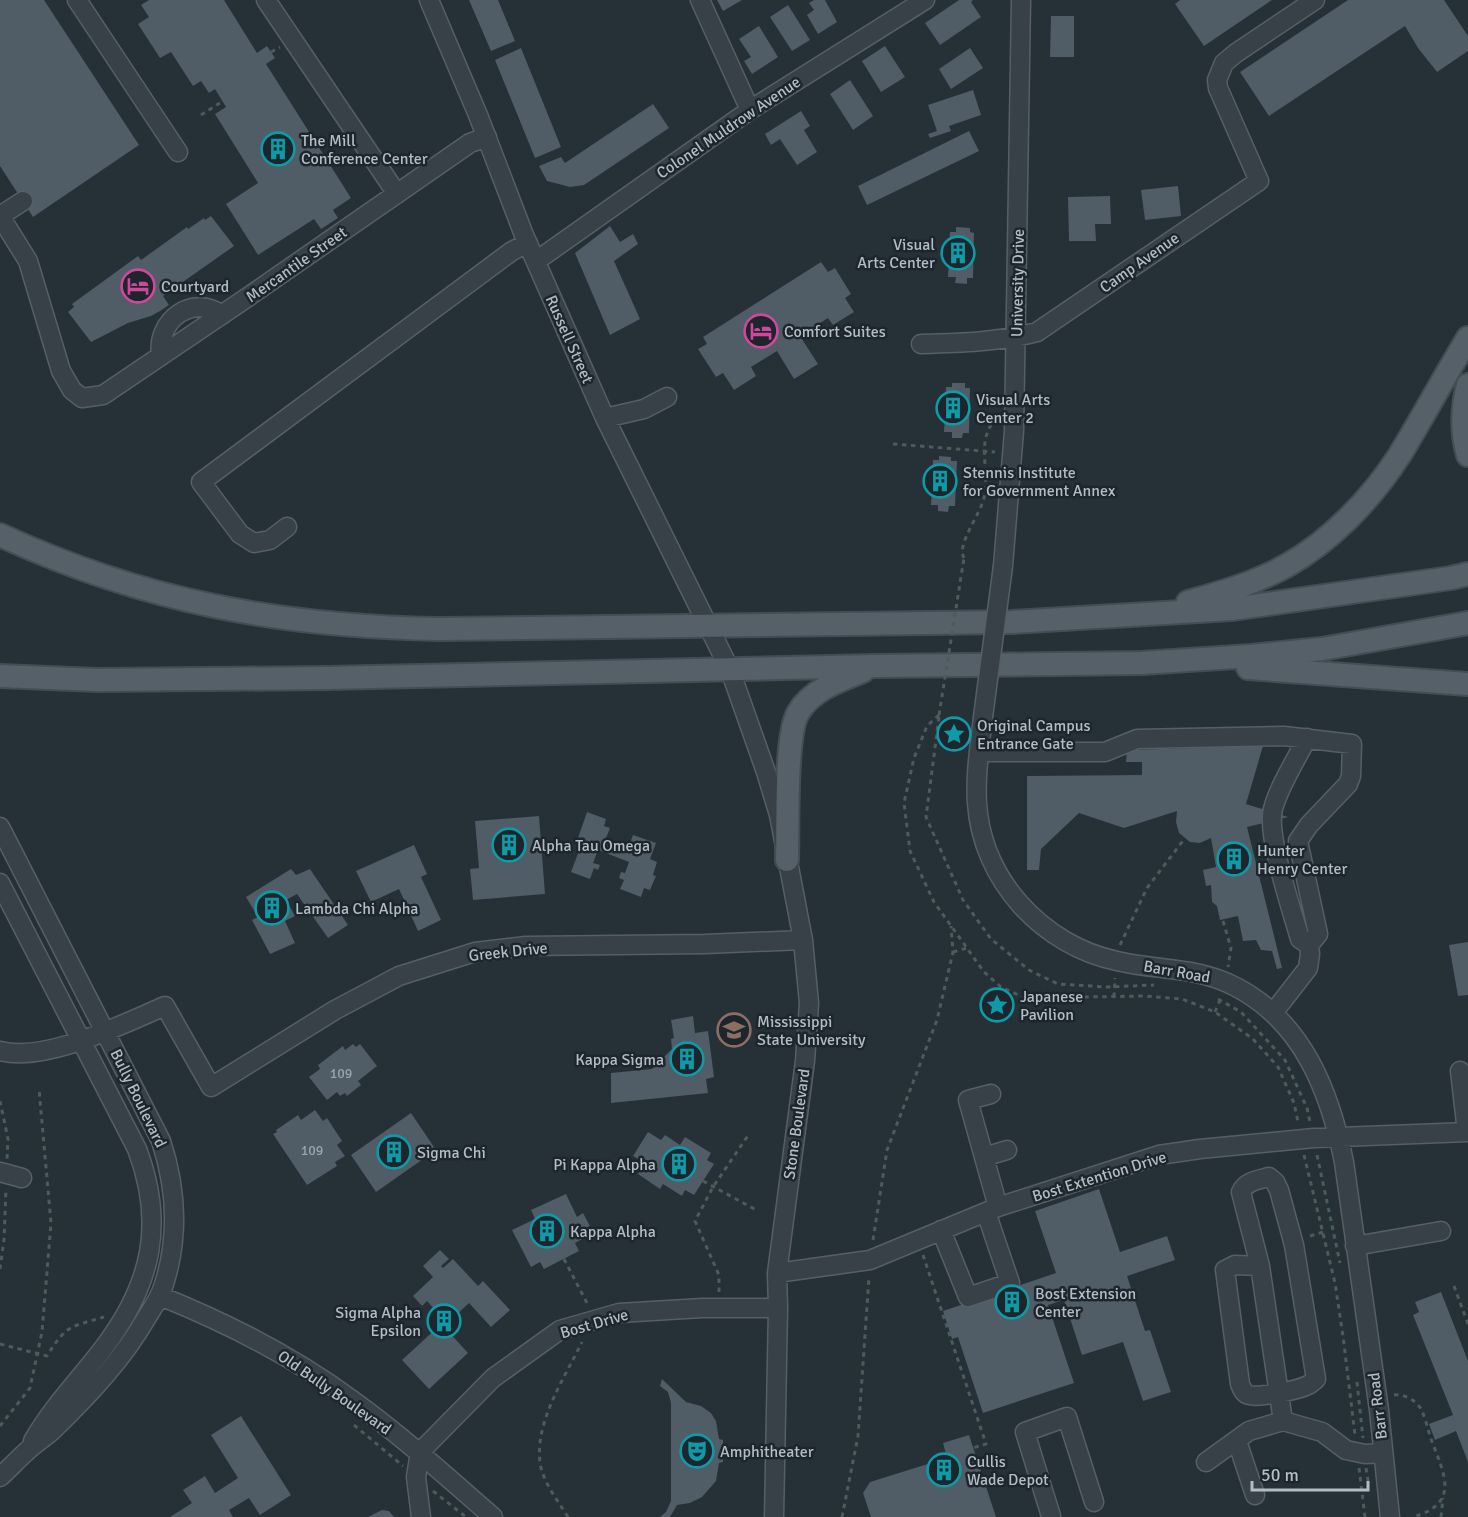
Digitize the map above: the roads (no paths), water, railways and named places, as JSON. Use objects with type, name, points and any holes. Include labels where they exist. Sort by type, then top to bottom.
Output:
[{"type":"main road","points":[[1090,617],[1183,603],[1210,596],[1285,567],[1309,552],[1334,531],[1378,484],[1402,450],[1468,338]]},
{"type":"main road","points":[[1468,385],[1462,418],[1468,455]]},
{"type":"main road","points":[[0,535],[62,562],[160,594],[215,608],[324,624],[439,629],[1012,622],[1232,609],[1468,574]]},
{"type":"main road","points":[[0,676],[63,680],[304,678],[1142,663],[1251,657],[1322,649],[1468,622]]},
{"type":"main road","points":[[1142,663],[1299,670],[1468,684]]},
{"type":"main road","points":[[787,860],[791,737],[797,713],[809,699],[830,684],[875,666]]},
{"type":"street","points":[[77,0],[178,152]]},
{"type":"street","points":[[266,0],[397,194]]},
{"type":"street","name":"Russell Street","points":[[429,0],[487,137],[528,243],[605,418],[730,670]]},
{"type":"street","points":[[700,0],[750,110]]},
{"type":"street","name":"Colonel Muldrow Avenue","points":[[536,261],[750,110],[925,0]]},
{"type":"street","name":"University Drive","points":[[1003,566],[1012,478],[1015,410],[1021,0]]},
{"type":"street","name":"Camp Avenue","points":[[921,344],[985,342],[1016,338],[1037,332],[1259,181],[1218,88],[1217,80],[1220,70],[1236,52],[1315,0]]},
{"type":"street","name":"Mercantile Street","points":[[0,216],[28,261],[61,371],[72,390],[82,398],[103,395],[470,143],[487,137]]},
{"type":"street","points":[[0,216],[23,201]]},
{"type":"street","points":[[287,528],[270,540],[254,543],[240,534],[201,482],[512,251],[528,243]]},
{"type":"street","points":[[161,355],[162,335],[168,325],[183,311],[201,306],[213,308],[222,315]]},
{"type":"street","points":[[605,418],[644,409],[667,397]]},
{"type":"street","name":"Barr Road","points":[[1003,566],[979,752],[978,811],[987,848],[1000,878],[1024,909],[1048,930],[1089,954],[1116,961],[1186,970],[1213,977],[1246,992],[1284,1023],[1316,1070],[1339,1137],[1378,1403],[1374,1453],[1390,1517]]},
{"type":"street","name":"Stone Boulevard","points":[[730,670],[779,815],[803,939],[809,1003],[805,1061],[777,1273],[774,1517]]},
{"type":"street","points":[[979,752],[1105,752],[1137,739],[1284,736],[1352,744],[1351,776],[1348,784],[1309,825],[1298,841],[1318,934],[1309,945],[1308,968],[1272,1013]]},
{"type":"street","points":[[1307,738],[1273,807],[1271,817],[1274,844],[1300,939],[1309,945]]},
{"type":"street","name":"Bully Boulevard","points":[[0,827],[152,1119],[169,1165],[173,1192],[174,1239],[160,1296],[122,1355],[52,1431],[27,1450],[0,1477]]},
{"type":"street","points":[[1274,844],[1298,841]]},
{"type":"street","name":"Bully Boulevard","points":[[0,883],[137,1149],[151,1193],[151,1241],[147,1264],[138,1290],[125,1316],[105,1346],[47,1416],[27,1450]]},
{"type":"street","name":"Greek Drive","points":[[106,1032],[165,1006],[211,1087],[335,1010],[399,976],[475,952],[526,946],[705,944],[803,939]]},
{"type":"street","points":[[0,1051],[13,1054],[48,1050],[106,1032]]},
{"type":"street","points":[[1460,1071],[1468,1132]]},
{"type":"street","points":[[941,1230],[968,1297],[1010,1282],[992,1209],[984,1157],[968,1100],[991,1094]]},
{"type":"street","name":"Bost Extention Drive","points":[[777,1273],[870,1260],[992,1209],[1159,1155],[1314,1138],[1468,1132]]},
{"type":"street","points":[[984,1157],[1007,1150]]},
{"type":"street","points":[[0,1172],[22,1178]]},
{"type":"street","points":[[1260,1266],[1235,1264],[1225,1270],[1240,1384],[1242,1390],[1248,1395],[1280,1392],[1309,1385],[1316,1379],[1294,1245],[1279,1190],[1269,1177],[1250,1182],[1241,1192],[1260,1266],[1280,1392],[1283,1420]]},
{"type":"street","points":[[1355,1246],[1441,1231]]},
{"type":"street","name":"Old Bully Boulevard","points":[[160,1296],[276,1351],[352,1400],[420,1452],[493,1517]]},
{"type":"street","name":"Bost Drive","points":[[420,1452],[493,1378],[560,1330],[619,1312],[778,1308]]},
{"type":"street","points":[[1050,1516],[1025,1432],[1067,1417],[1094,1502]]},
{"type":"street","points":[[1206,1462],[1249,1431],[1283,1420],[1322,1432],[1346,1450],[1374,1453]]},
{"type":"street","points":[[1237,1441],[1256,1495]]},
{"type":"street","points":[[420,1452],[416,1478],[421,1517]]},
{"type":"place","name":"The Mill Conference Center","points":[[278,149]]},
{"type":"place","name":"Visual Arts Center","points":[[958,253]]},
{"type":"place","name":"Courtyard","points":[[138,286]]},
{"type":"place","name":"Comfort Suites","points":[[761,331]]},
{"type":"place","name":"Visual Arts Center 2","points":[[953,408]]},
{"type":"place","name":"Stennis Institute for Government Annex","points":[[940,481]]},
{"type":"place","name":"Original Campus Entrance Gate","points":[[954,734]]},
{"type":"place","name":"Alpha Tau Omega","points":[[509,845]]},
{"type":"place","name":"Hunter Henry Center","points":[[1234,859]]},
{"type":"place","name":"Lambda Chi Alpha","points":[[272,908]]},
{"type":"place","name":"Japanese Pavilion","points":[[997,1005]]},
{"type":"place","name":"Mississippi State University","points":[[734,1030]]},
{"type":"place","name":"Kappa Sigma","points":[[687,1059]]},
{"type":"place","name":"Sigma Chi","points":[[394,1152]]},
{"type":"place","name":"Pi Kappa Alpha","points":[[679,1164]]},
{"type":"place","name":"Kappa Alpha","points":[[547,1231]]},
{"type":"place","name":"Bost Extension Center","points":[[1012,1302]]},
{"type":"place","name":"Sigma Alpha Epsilon","points":[[444,1321]]},
{"type":"place","name":"Amphitheater","points":[[697,1451]]},
{"type":"place","name":"Cullis Wade Depot","points":[[944,1470]]}]
